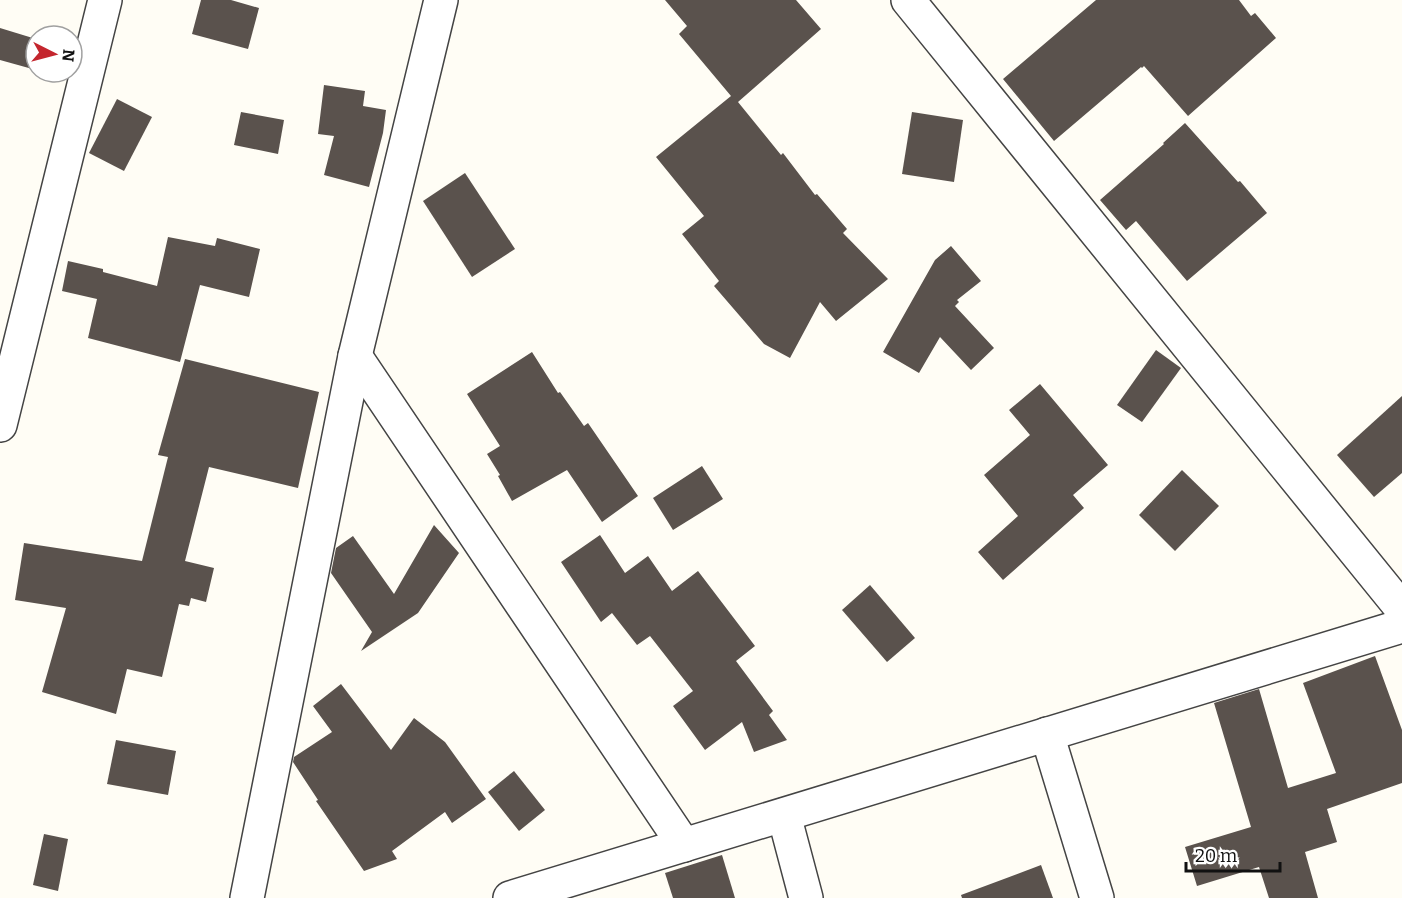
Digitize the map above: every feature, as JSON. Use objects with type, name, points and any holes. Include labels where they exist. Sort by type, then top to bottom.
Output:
[{"type":"street","points":[[0,425],[105,0]]},
{"type":"street","points":[[247,898],[355,356],[441,0]]},
{"type":"street","points":[[908,0],[1402,609]]},
{"type":"street","points":[[355,356],[684,845]]},
{"type":"street","points":[[510,898],[1402,626]]},
{"type":"street","points":[[1047,734],[1097,898]]},
{"type":"street","points":[[784,815],[806,898]]},
{"type":"building","points":[[201,0],[231,0],[259,8],[248,49],[192,34]]},
{"type":"building","points":[[665,0],[796,0],[821,29],[738,102],[781,155],[783,153],[815,195],[817,194],[847,229],[843,233],[888,279],[836,321],[820,302],[790,358],[764,344],[714,286],[719,281],[682,234],[704,216],[656,157],[731,96],[679,34],[687,26]]},
{"type":"building","points":[[1096,0],[1239,0],[1251,16],[1255,13],[1276,38],[1188,116],[1144,66],[1054,141],[1003,79]]},
{"type":"building","points":[[0,28],[24,35],[24,67],[0,60]]},
{"type":"building","points":[[324,85],[365,91],[363,106],[386,110],[383,133],[369,187],[324,175],[334,136],[318,134]]},
{"type":"building","points":[[117,99],[152,117],[124,171],[89,153]]},
{"type":"building","points":[[241,112],[284,120],[278,154],[234,145]]},
{"type":"building","points":[[912,112],[963,120],[954,182],[902,174]]},
{"type":"building","points":[[1185,123],[1267,213],[1187,281],[1136,221],[1126,230],[1100,200]]},
{"type":"building","points":[[465,173],[515,249],[472,277],[423,201]]},
{"type":"building","points":[[168,237],[215,246],[217,238],[260,249],[249,297],[200,285],[180,362],[88,338],[97,299],[62,291],[68,261],[157,286]]},
{"type":"building","points":[[951,246],[981,281],[957,300],[959,302],[955,306],[994,348],[971,370],[940,337],[919,373],[883,352],[935,260]]},
{"type":"building","points":[[1156,350],[1181,368],[1142,422],[1117,405]]},
{"type":"building","points":[[532,352],[558,393],[560,392],[584,426],[588,423],[638,496],[602,522],[567,470],[512,501],[487,454],[500,446],[467,394]]},
{"type":"building","points":[[185,359],[319,392],[298,488],[209,467],[185,561],[214,568],[206,602],[191,598],[189,606],[179,604],[162,677],[127,669],[116,714],[42,692],[66,608],[15,600],[24,543],[142,561],[168,457],[158,455]]},
{"type":"building","points":[[1040,384],[1108,465],[1073,495],[1084,508],[1003,580],[978,552],[1018,516],[984,475],[1030,435],[1009,410]]},
{"type":"building","points":[[1402,396],[1402,473],[1374,497],[1337,455]]},
{"type":"building","points":[[702,466],[723,499],[673,530],[653,498]]},
{"type":"building","points":[[1182,470],[1219,506],[1175,551],[1139,515]]},
{"type":"building","points":[[434,525],[459,553],[418,613],[361,651],[372,632],[331,573],[336,548],[353,536],[394,594]]},
{"type":"building","points":[[600,535],[625,573],[648,556],[672,591],[698,571],[755,646],[736,661],[773,711],[769,715],[787,740],[754,752],[742,722],[705,750],[673,706],[693,691],[650,636],[637,645],[612,613],[601,622],[561,562]]},
{"type":"building","points":[[870,585],[915,638],[887,662],[842,610]]},
{"type":"building","points":[[1375,656],[1402,730],[1402,783],[1327,809],[1337,842],[1305,852],[1318,898],[1269,898],[1259,867],[1197,886],[1185,847],[1251,827],[1214,703],[1259,689],[1288,788],[1336,773],[1303,683]]},
{"type":"building","points":[[341,684],[391,750],[414,718],[445,742],[486,799],[452,823],[445,812],[392,851],[397,859],[364,871],[316,801],[318,800],[293,762],[294,757],[332,732],[313,706]]},
{"type":"building","points":[[116,740],[176,751],[168,795],[107,784]]},
{"type":"building","points":[[514,771],[545,810],[519,831],[488,792]]},
{"type":"building","points":[[44,834],[68,839],[58,891],[33,885]]},
{"type":"building","points":[[722,855],[735,898],[673,898],[665,873]]},
{"type":"building","points":[[1041,865],[1053,898],[962,898],[961,895]]}]
